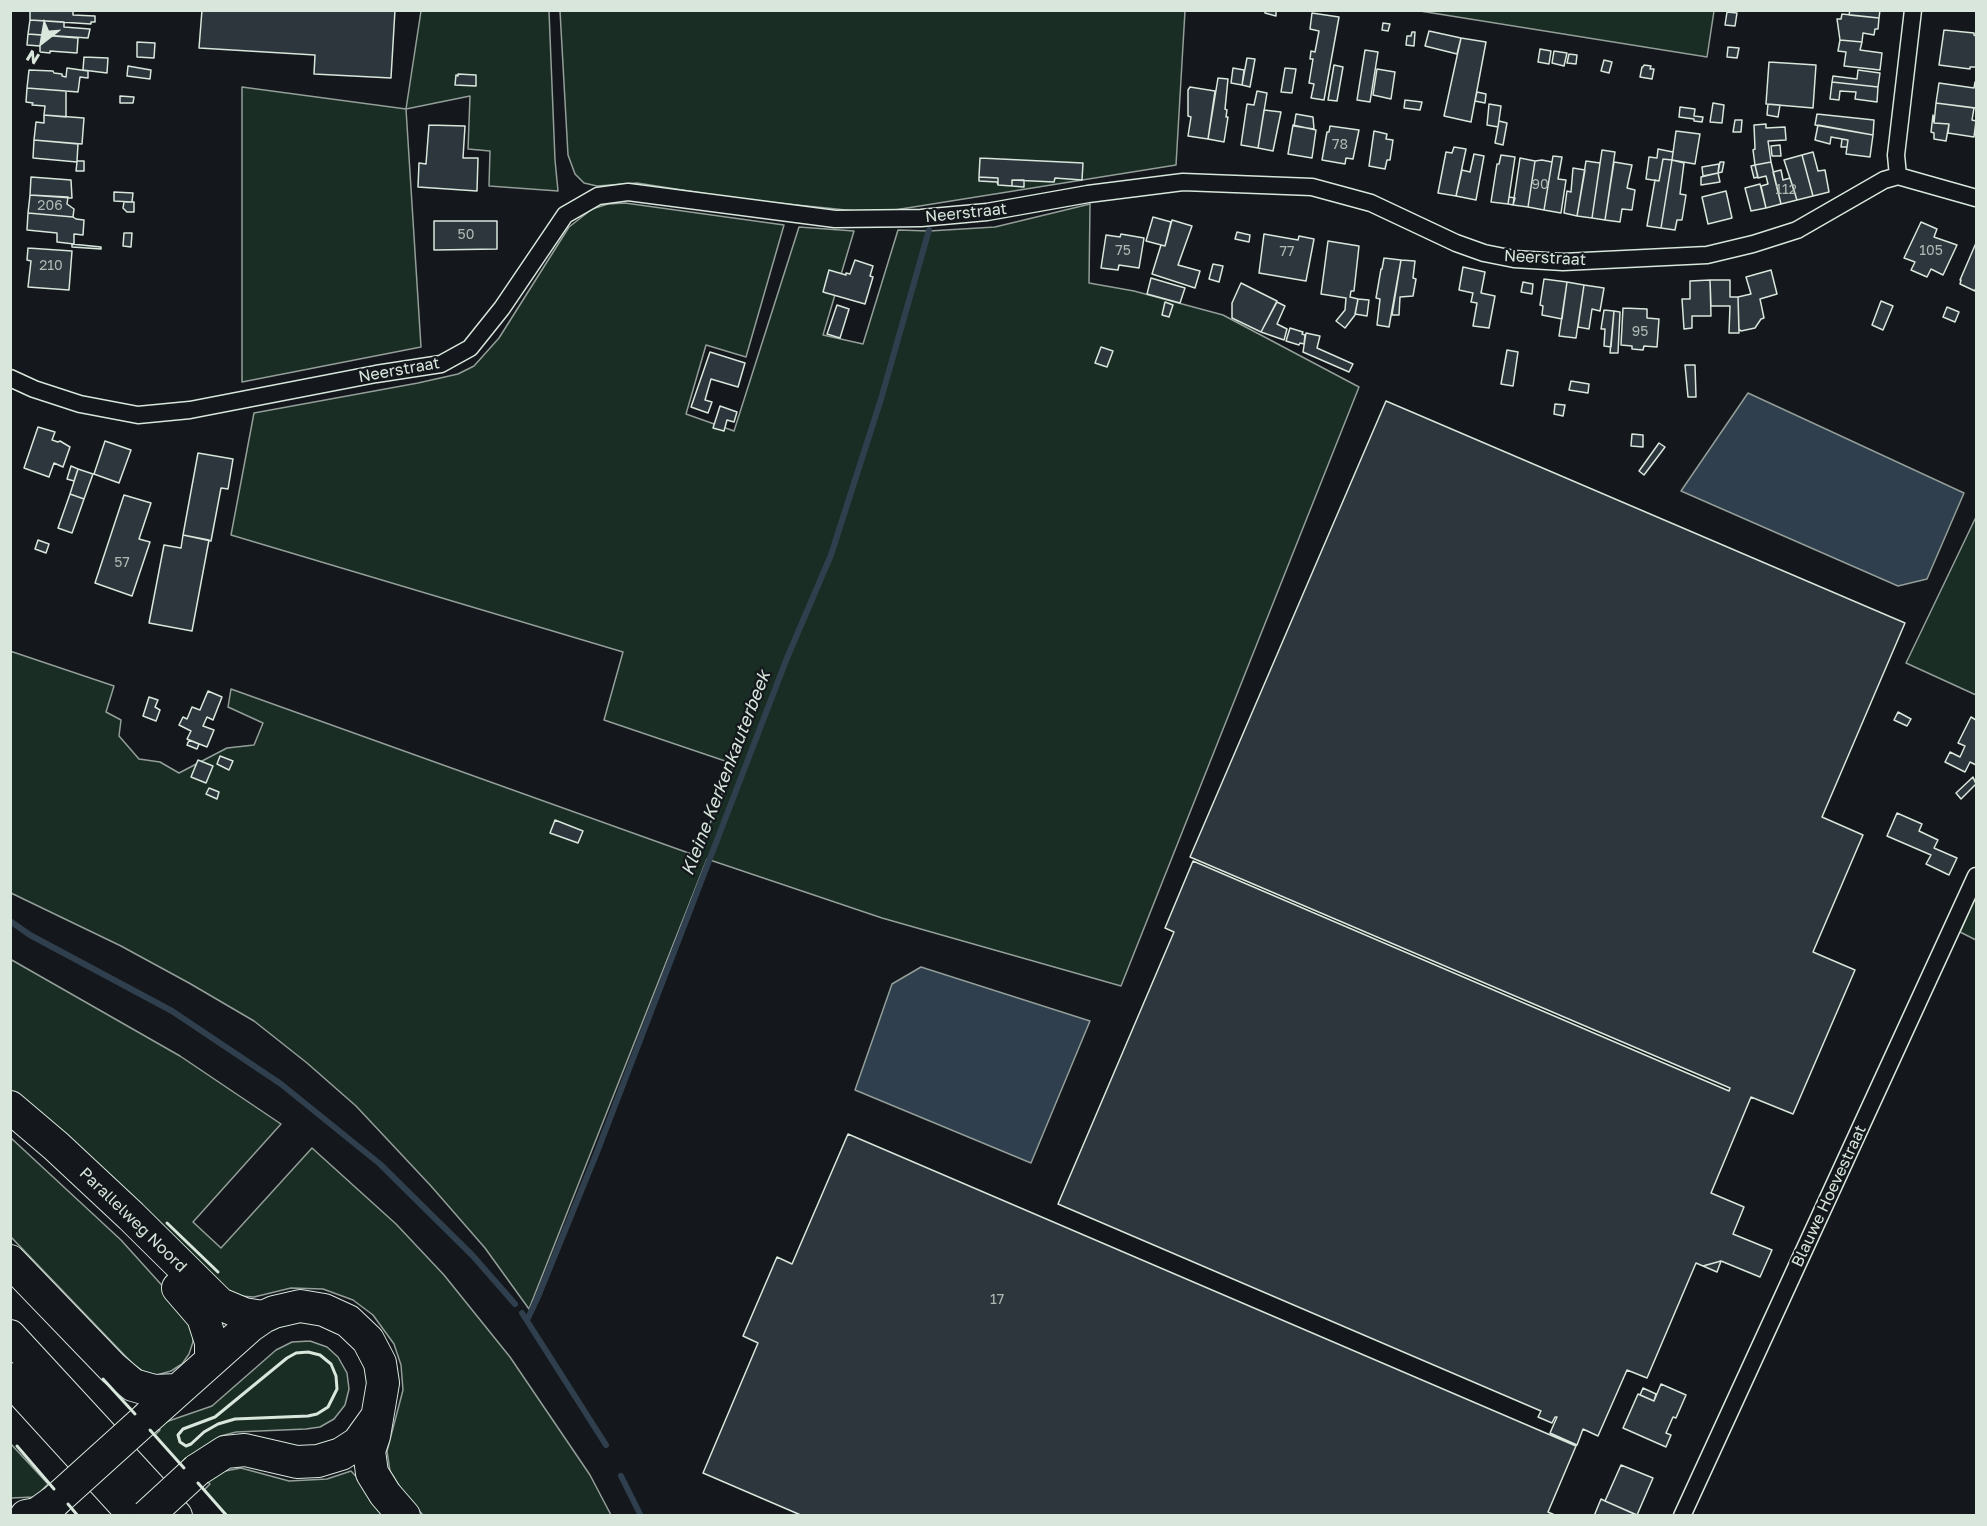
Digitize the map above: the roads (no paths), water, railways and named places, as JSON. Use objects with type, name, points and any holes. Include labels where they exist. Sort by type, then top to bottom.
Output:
[{"type":"highway","name":"Parallelweg Noord","points":[[10,1107],[114,1201],[220,1304],[244,1314],[263,1317]]},
{"type":"highway","name":"Parallelweg Noord","points":[[10,1127],[117,1225],[185,1295],[203,1317],[211,1342],[211,1360]]},
{"type":"highway","points":[[10,1262],[113,1368],[133,1385],[154,1390],[177,1390]]},
{"type":"highway","points":[[26,1515],[37,1514],[55,1501],[250,1326],[274,1312],[300,1306],[324,1310],[348,1321],[368,1340],[380,1363],[383,1383],[381,1401],[369,1451],[372,1473],[385,1494],[404,1515]]},
{"type":"highway","points":[[10,1336],[176,1515]]},
{"type":"highway","points":[[10,1379],[135,1515]]},
{"type":"highway","points":[[147,1515],[197,1470],[225,1452],[245,1450],[297,1462],[318,1461],[341,1454],[358,1443],[377,1417]]},
{"type":"street","points":[[1913,10],[1896,155],[1898,176],[1977,198]]},
{"type":"street","name":"Neerstraat","points":[[10,378],[34,389],[80,404],[138,415],[190,410],[376,374],[441,364],[470,348],[502,308],[565,215],[598,196],[628,192],[835,219],[921,218],[987,212],[1088,194],[1184,182],[1312,187],[1371,203],[1456,243],[1484,253],[1514,259],[1563,262],[1707,255],[1754,244],[1797,230],[1884,180],[1898,176]]},
{"type":"street","name":"Blauwe Hoevestraat","points":[[1682,1515],[1977,876]]},
{"type":"water","points":[[1748,393],[1964,493],[1927,579],[1898,586],[1681,491]]},
{"type":"water","points":[[921,967],[1090,1021],[1031,1163],[855,1090],[892,984]]},
{"type":"waterway","name":"Kleine Kerkenkauterbeek","points":[[528,1318],[597,1152],[787,658],[831,555],[881,399],[929,230]]},
{"type":"waterway","points":[[10,921],[30,935],[172,1011],[281,1084],[380,1164],[473,1256],[515,1304]]},
{"type":"waterway","points":[[522,1313],[606,1445]]},
{"type":"waterway","points":[[621,1476],[641,1516]]}]
